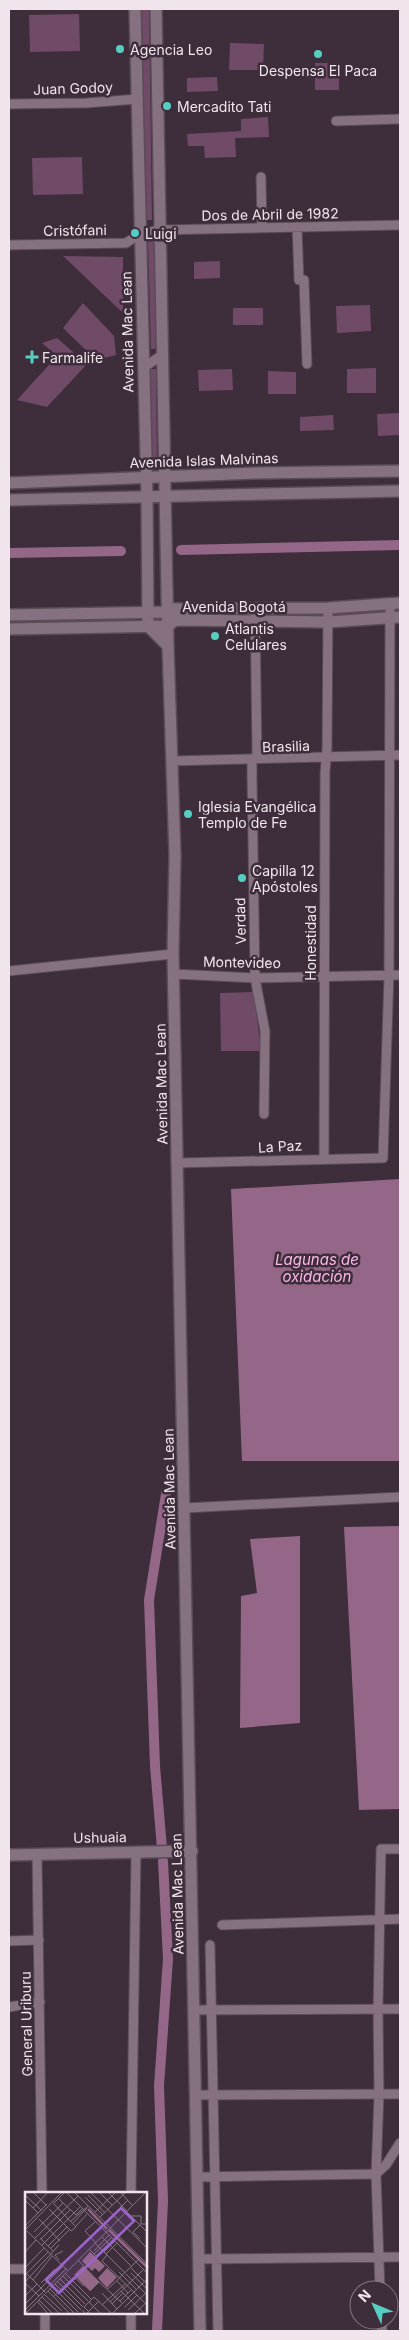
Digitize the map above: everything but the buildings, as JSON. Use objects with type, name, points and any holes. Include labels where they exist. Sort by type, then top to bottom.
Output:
[{"type":"main road","name":"Avenida Mac Lean","points":[[135,9],[148,531],[148,626]]},
{"type":"main road","name":"Avenida Mac Lean","points":[[156,9],[167,612],[175,855],[173,954],[200,2331]]},
{"type":"main road","name":"Avenida Islas Malvinas","points":[[9,483],[165,476],[400,471]]},
{"type":"main road","points":[[9,500],[400,491]]},
{"type":"main road","name":"Avenida Bogotá","points":[[9,615],[148,613],[167,612],[172,609],[328,608],[395,603]]},
{"type":"main road","name":"Avenida Bogotá","points":[[9,629],[168,626],[175,620],[328,622],[395,617]]},
{"type":"main road","points":[[148,626],[168,646]]},
{"type":"main road","name":"Ushuaia","points":[[9,1855],[192,1851]]},
{"type":"street","name":"Juan Godoy","points":[[9,104],[86,103],[138,99]]},
{"type":"street","points":[[336,121],[400,119]]},
{"type":"street","points":[[261,177],[262,228]]},
{"type":"street","name":"Dos de Abril de 1982","points":[[140,234],[160,230],[400,225]]},
{"type":"street","points":[[297,227],[298,280],[304,280],[307,364]]},
{"type":"street","name":"Cristófani","points":[[9,245],[126,243],[140,234]]},
{"type":"street","points":[[143,368],[162,355]]},
{"type":"street","points":[[389,975],[388,756],[390,749],[395,603]]},
{"type":"street","name":"Verdad","points":[[255,608],[257,756],[252,760],[255,978],[265,1031],[264,1114]]},
{"type":"street","name":"Honestidad","points":[[324,1158],[325,758],[327,749],[328,608]]},
{"type":"street","name":"Brasilia","points":[[172,761],[400,755]]},
{"type":"street","points":[[9,971],[173,954]]},
{"type":"street","name":"Montevideo","points":[[174,974],[255,978],[324,975],[400,975]]},
{"type":"street","name":"La Paz","points":[[177,1163],[383,1158],[389,975]]},
{"type":"street","points":[[185,1508],[400,1497]]},
{"type":"street","points":[[380,2280],[376,2174],[379,2094],[379,1918],[382,1850],[400,1849]]},
{"type":"street","points":[[131,2192],[136,1852]]},
{"type":"street","name":"General Uriburu","points":[[37,1854],[42,2192]]},
{"type":"street","points":[[222,1925],[379,1918],[400,1919]]},
{"type":"street","points":[[9,1941],[39,1940]]},
{"type":"street","points":[[210,1944],[218,2331]]},
{"type":"street","points":[[9,2007],[40,2002]]},
{"type":"street","points":[[194,2010],[400,2009]]},
{"type":"street","points":[[196,2095],[400,2094]]},
{"type":"street","points":[[197,2177],[376,2174],[386,2165],[400,2143]]},
{"type":"street","points":[[199,2259],[400,2257]]},
{"type":"street","points":[[9,2269],[25,2269]]},
{"type":"street","points":[[45,2315],[45,2331]]},
{"type":"street","points":[[131,2315],[131,2331]]},
{"type":"shaded area","points":[[140,9],[149,9],[152,220],[146,220]]},
{"type":"shaded area","points":[[79,14],[80,51],[30,52],[29,15]]},
{"type":"shaded area","points":[[230,43],[264,44],[263,70],[229,70]]},
{"type":"shaded area","points":[[315,63],[339,63],[339,90],[315,90]]},
{"type":"shaded area","points":[[217,77],[218,91],[187,92],[187,78]]},
{"type":"shaded area","points":[[268,117],[269,137],[235,138],[236,157],[205,158],[204,146],[188,146],[187,134],[241,131],[241,119]]},
{"type":"shaded area","points":[[82,157],[83,194],[33,195],[32,158]]},
{"type":"shaded area","points":[[148,240],[154,240],[158,349],[151,349]]},
{"type":"shaded area","points":[[63,256],[123,257],[123,313]]},
{"type":"shaded area","points":[[220,261],[220,278],[194,279],[194,262]]},
{"type":"shaded area","points":[[83,303],[114,336],[116,355],[104,358],[99,363],[63,328]]},
{"type":"shaded area","points":[[370,305],[371,331],[337,333],[336,306]]},
{"type":"shaded area","points":[[233,308],[263,308],[263,325],[233,325]]},
{"type":"shaded area","points":[[57,338],[87,364],[47,407],[17,400],[57,356],[42,343]]},
{"type":"shaded area","points":[[376,368],[376,393],[347,393],[347,369]]},
{"type":"shaded area","points":[[148,369],[156,369],[157,467],[149,466]]},
{"type":"shaded area","points":[[232,369],[233,390],[199,391],[198,370]]},
{"type":"shaded area","points":[[268,371],[296,372],[296,394],[268,394]]},
{"type":"shaded area","points":[[400,413],[400,435],[378,436],[377,414]]},
{"type":"shaded area","points":[[333,415],[334,430],[300,431],[300,417]]},
{"type":"shaded area","points":[[386,609],[386,613],[334,617],[334,613]]},
{"type":"shaded area","points":[[260,614],[325,614],[325,619],[260,618]]},
{"type":"shaded area","points":[[132,616],[132,623],[9,624],[9,617]]},
{"type":"shaded area","points":[[254,992],[261,1051],[221,1051],[220,993]]},
{"type":"water","name":"Lagunas de oxidación","points":[[400,1179],[400,1461],[242,1461],[231,1189]]},
{"type":"water","points":[[400,1526],[400,1809],[359,1810],[344,1527]]},
{"type":"water","points":[[300,1536],[300,1723],[240,1728],[241,1596],[257,1593],[250,1539]]},
{"type":"waterway","points":[[181,550],[400,545]]},
{"type":"waterway","points":[[9,553],[121,551]]},
{"type":"waterway","points":[[162,1848],[155,1766],[149,1600],[166,1494]]},
{"type":"waterway","points":[[157,2331],[163,2201],[159,2086],[168,1959],[163,1861]]},
{"type":"place","name":"Agencia Leo","points":[[120,49]]},
{"type":"place","name":"Despensa El Paca","points":[[318,54]]},
{"type":"place","name":"Mercadito Tati","points":[[167,106]]},
{"type":"place","name":"Luigi","points":[[135,233]]},
{"type":"place","name":"Farmalife","points":[[32,357]]},
{"type":"place","name":"Atlantis Celulares","points":[[215,636]]},
{"type":"place","name":"Iglesia Evangélica Templo de Fe","points":[[188,814]]},
{"type":"place","name":"Capilla 12 Apóstoles","points":[[242,878]]}]
